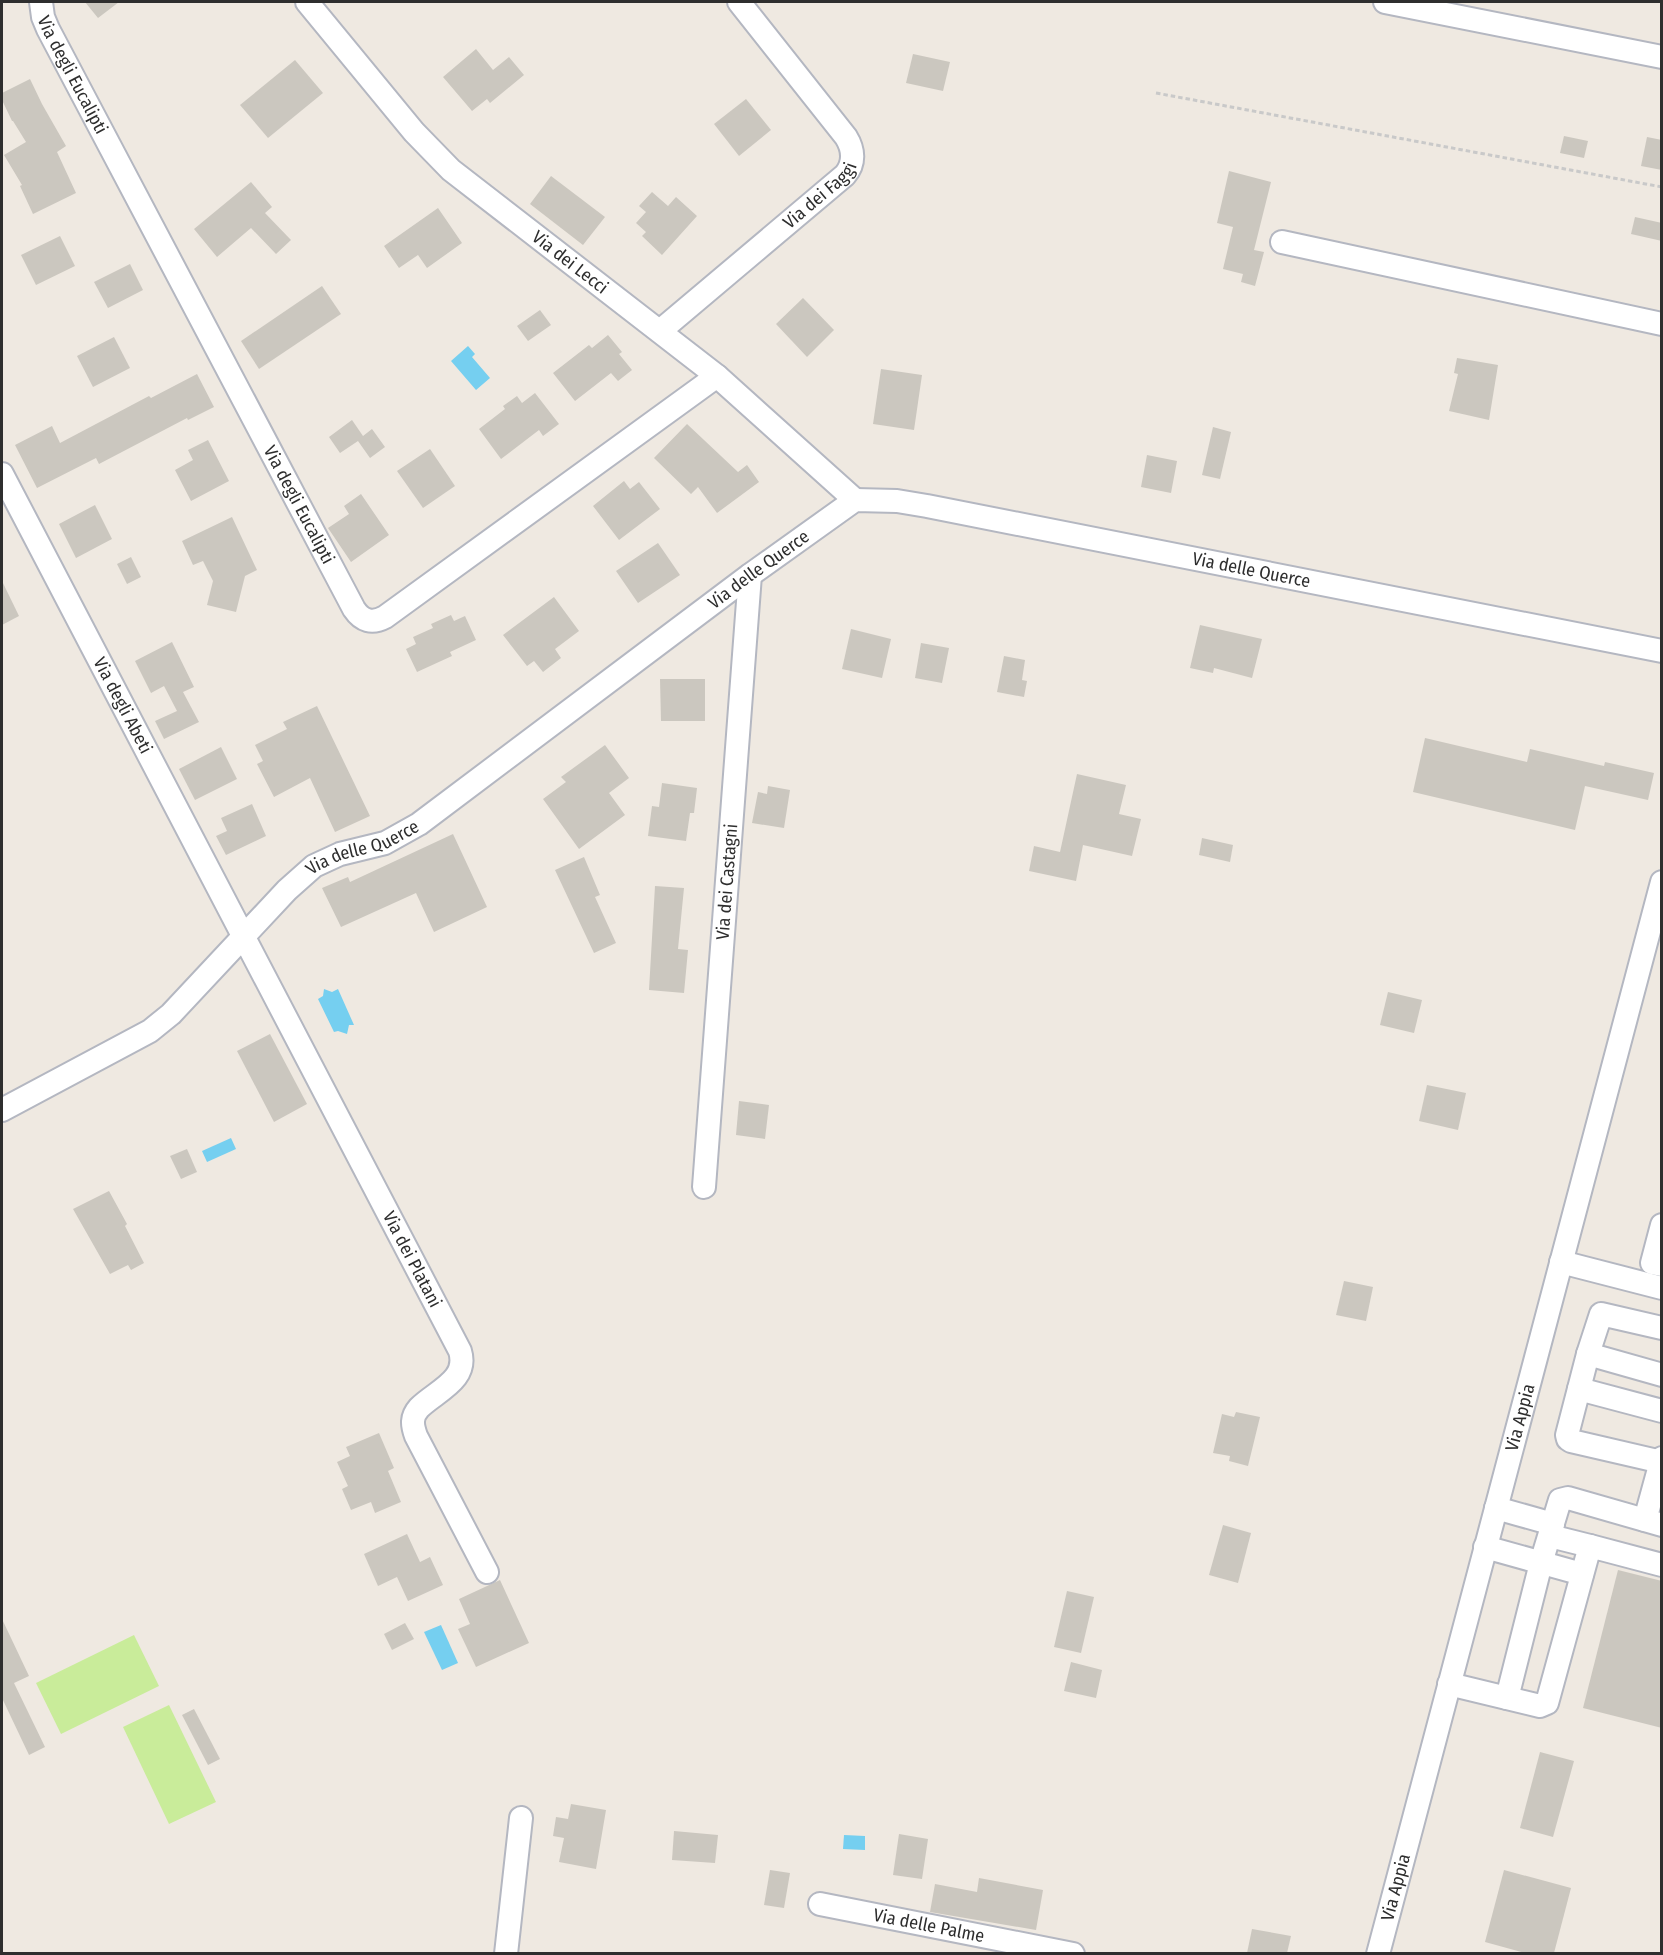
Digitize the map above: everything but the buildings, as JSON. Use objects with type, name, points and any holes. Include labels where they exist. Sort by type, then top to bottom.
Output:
[{"type":"street","name":"Via degli Eucalipti","points":[[41,2],[43,17],[48,29],[354,609],[364,620],[373,622],[385,617],[717,376]]},
{"type":"street","name":"Via dei Lecci","points":[[307,2],[414,132],[446,165],[479,194],[717,376],[855,500]]},
{"type":"street","name":"Via dei Faggi","points":[[660,331],[845,175],[851,166],[853,154],[849,142],[739,2]]},
{"type":"street","points":[[1385,2],[1662,57]]},
{"type":"street","points":[[1282,242],[1662,324]]},
{"type":"street","name":"Via degli Abeti","points":[[2,474],[244,938]]},
{"type":"street","name":"Via delle Querce","points":[[2,1110],[150,1031],[171,1014],[287,890],[314,866],[340,854],[385,843],[419,824],[750,575],[855,500],[897,501],[927,506],[1662,651]]},
{"type":"street","name":"Via dei Castagni","points":[[704,1187],[750,575]]},
{"type":"street","name":"Via Appia","points":[[1378,1953],[1662,882]]},
{"type":"street","name":"Via dei Platani","points":[[244,938],[460,1351],[462,1367],[458,1376],[419,1408],[415,1413],[413,1425],[416,1436],[487,1572]]},
{"type":"street","points":[[1662,1225],[1652,1263],[1662,1265]]},
{"type":"street","points":[[1561,1262],[1662,1288]]},
{"type":"street","points":[[1507,1698],[1541,1563],[1560,1500],[1564,1498],[1654,1523],[1661,1461],[1571,1442],[1568,1439],[1588,1354],[1601,1314],[1662,1328]]},
{"type":"street","points":[[1588,1354],[1662,1375]]},
{"type":"street","points":[[1579,1389],[1662,1411]]},
{"type":"street","points":[[1496,1508],[1590,1546],[1662,1565]]},
{"type":"street","points":[[1449,1684],[1540,1706],[1547,1703],[1590,1546]]},
{"type":"street","points":[[1485,1547],[1582,1574]]},
{"type":"street","points":[[506,1953],[521,1818]]},
{"type":"street","name":"Via delle Palme","points":[[820,1904],[1073,1953]]},
{"type":"path","points":[[1156,93],[1662,187]]},
{"type":"green space","points":[[134,1635],[159,1686],[61,1734],[36,1683]]},
{"type":"green space","points":[[169,1705],[216,1802],[169,1824],[123,1727]]},
{"type":"water","points":[[468,346],[475,354],[472,357],[490,378],[476,390],[451,361]]},
{"type":"water","points":[[324,989],[332,992],[338,989],[354,1025],[349,1025],[347,1034],[334,1032],[318,999],[323,996]]},
{"type":"water","points":[[231,1138],[236,1149],[207,1162],[202,1151]]},
{"type":"water","points":[[441,1625],[458,1663],[442,1670],[424,1632]]},
{"type":"water","points":[[844,1835],[865,1836],[865,1850],[843,1849]]}]
